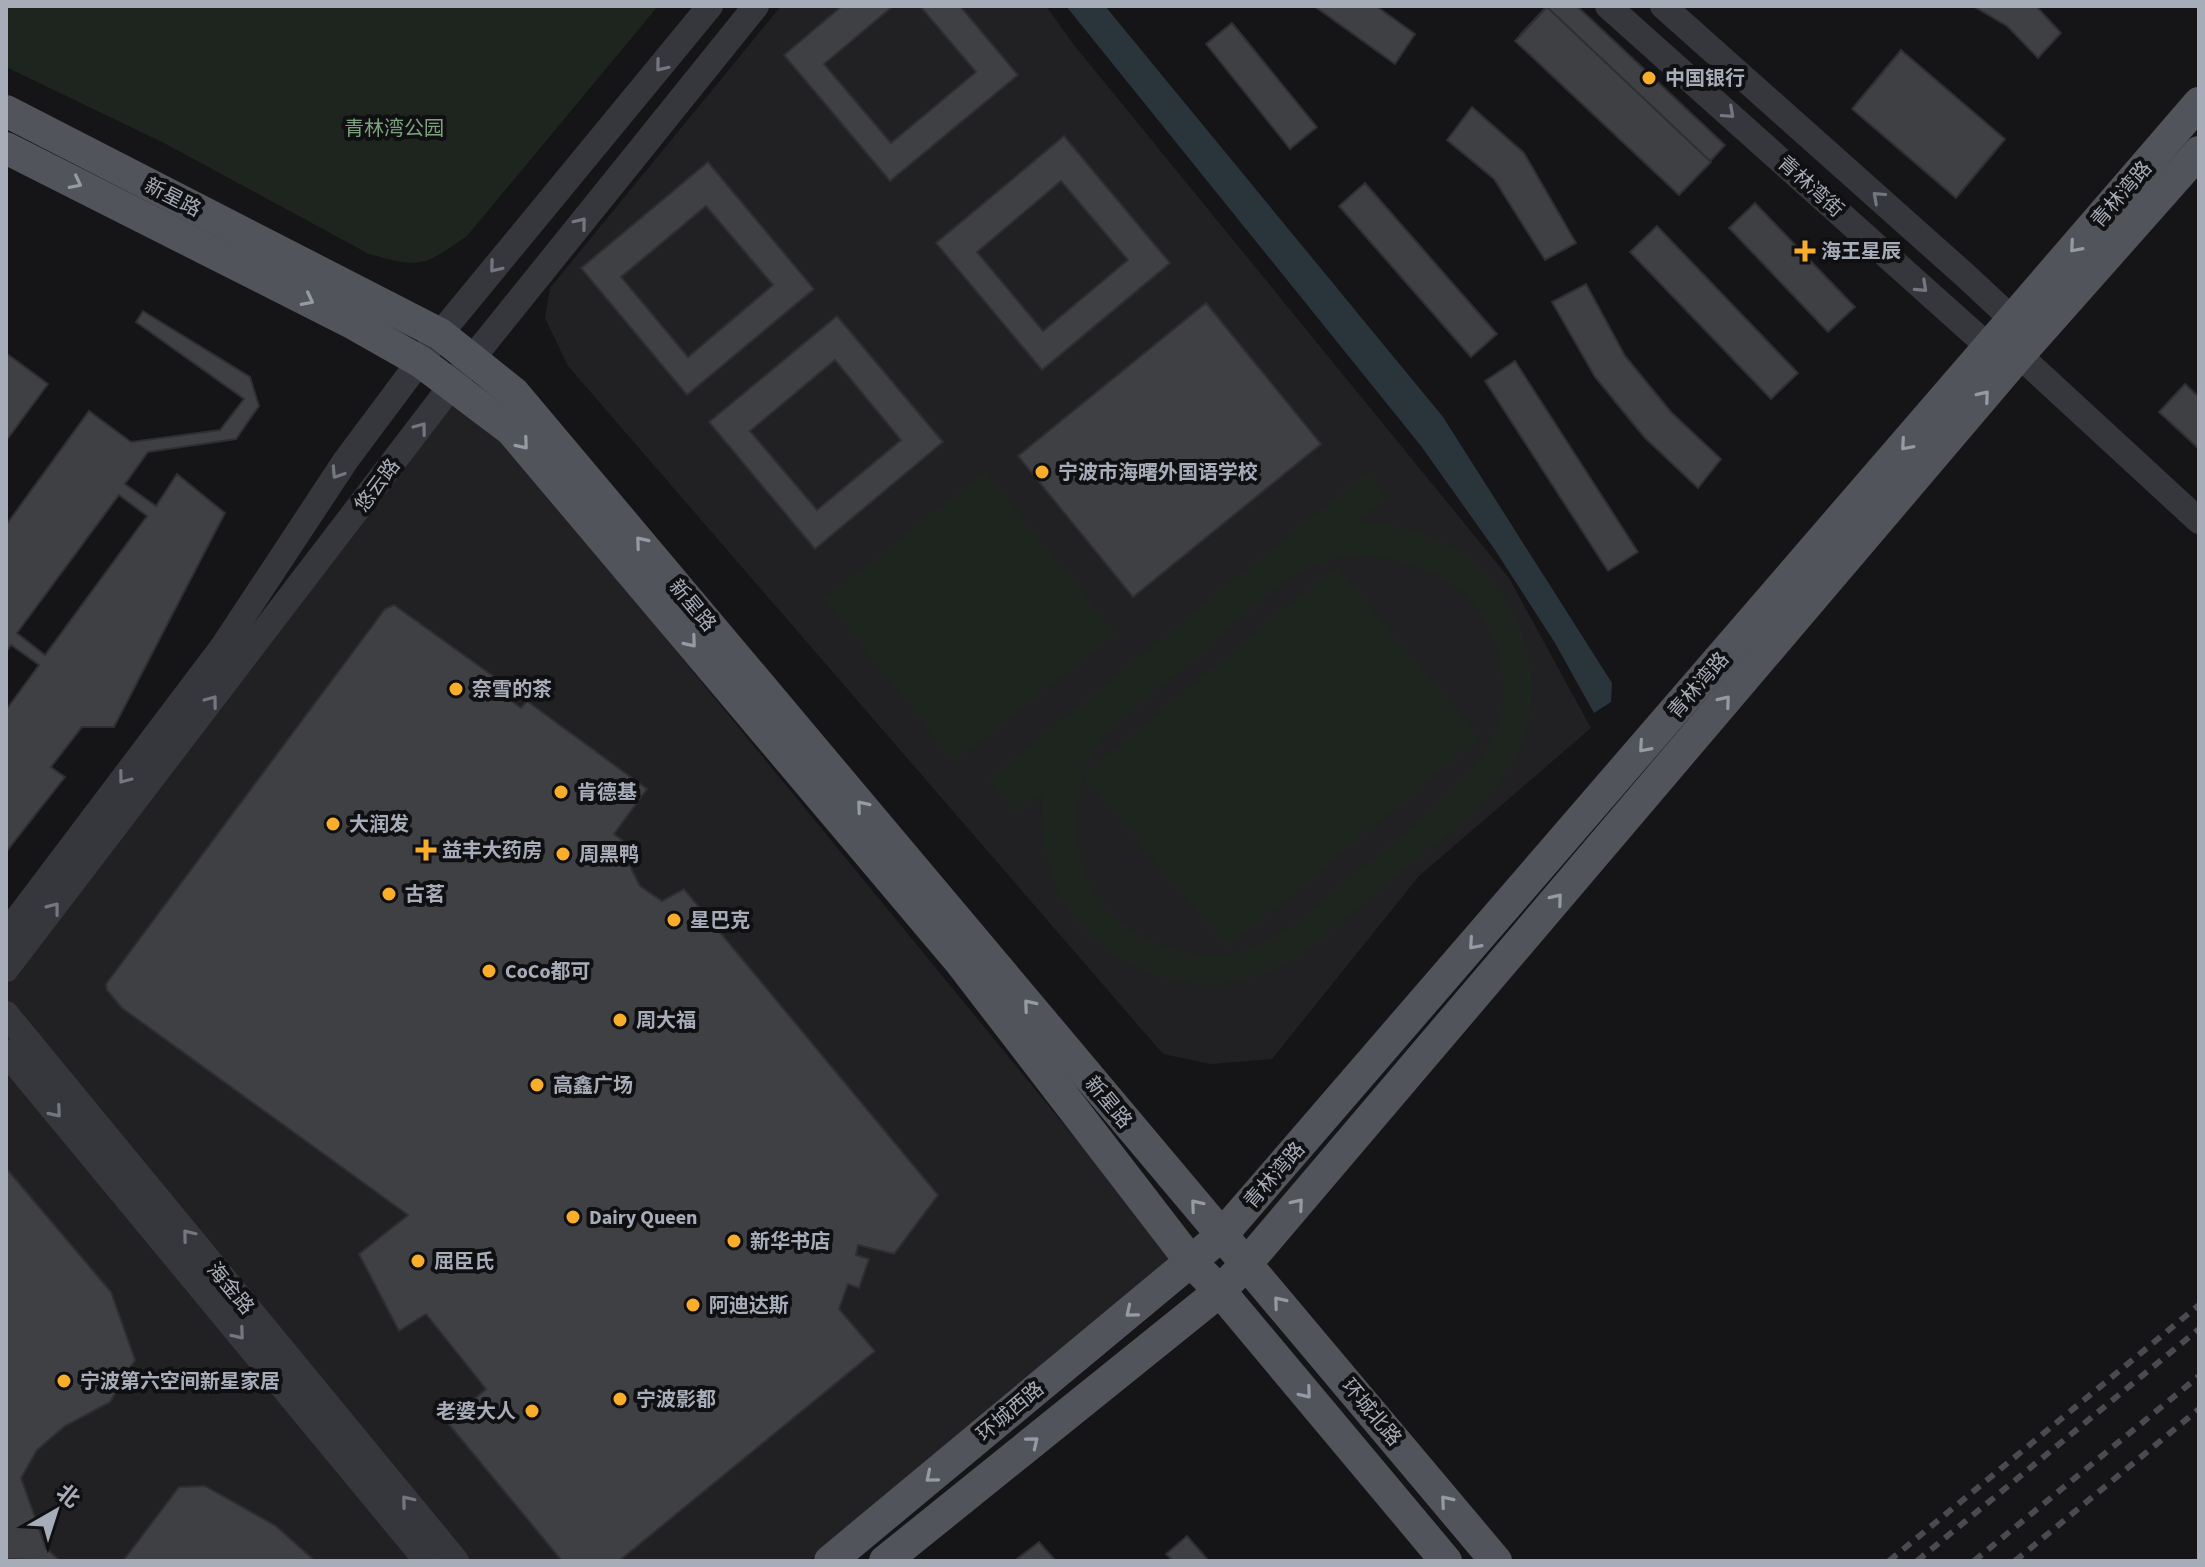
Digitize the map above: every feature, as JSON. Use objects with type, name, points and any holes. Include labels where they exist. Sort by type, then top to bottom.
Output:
[{"type":"main road","name":"青林湾路","points":[[885,1561],[1220,1291],[1247,1263],[2004,352],[2013,320],[2199,103]]},
{"type":"main road","name":"新星路","points":[[6,111],[440,334],[462,373],[961,963],[1191,1262],[1220,1291]]},
{"type":"main road","name":"新星路","points":[[6,148],[354,324],[421,362],[462,373],[514,393],[1221,1236],[1247,1263]]},
{"type":"main road","name":"青林湾路","points":[[1191,1262],[1221,1236],[2004,352],[2199,152]]},
{"type":"main road","name":"环城西路","points":[[830,1561],[1191,1262]]},
{"type":"main road","name":"环城北路","points":[[1247,1263],[1496,1561]]},
{"type":"main road","name":"环城北路","points":[[1220,1291],[1446,1561]]},
{"type":"street","name":"悠云路","points":[[6,934],[224,645],[346,460],[440,334],[710,6]]},
{"type":"street","name":"悠云路","points":[[6,969],[462,373],[756,6]]},
{"type":"street","name":"青林湾街","points":[[1608,6],[2199,521]]},
{"type":"street","name":"青林湾街","points":[[1663,6],[2013,320]]},
{"type":"street","name":"海金路","points":[[6,1014],[456,1561]]},
{"type":"street","name":"海金路","points":[[6,1052],[427,1561]]},
{"type":"shaded area","name":"宁波市海曙外国语学校","points":[[781,6],[1046,6],[1074,45],[1509,578],[1591,728],[1419,876],[1272,1059],[1210,1064],[1163,1054],[568,366],[545,318],[550,288]]},
{"type":"shaded area","points":[[1066,6],[1105,6],[1443,417],[1612,683],[1611,702],[1594,713],[1555,643],[1495,550],[1421,446]]},
{"type":"shaded area","points":[[451,404],[504,441],[1175,1260],[809,1561],[6,1561],[6,982]]},
{"type":"green space","name":"青林湾公园","points":[[6,6],[658,6],[467,236],[431,259],[412,263],[369,254],[166,144],[6,67]]},
{"type":"green space","points":[[985,471],[1116,634],[954,762],[824,599]]},
{"type":"green space","points":[[1367,472],[1387,498],[1359,521],[1400,526],[1454,549],[1485,575],[1505,599],[1525,642],[1531,702],[1524,737],[1510,768],[1490,795],[1437,844],[1316,943],[1282,966],[1244,980],[1215,984],[1185,982],[1129,963],[1104,947],[1065,904],[1052,877],[1043,835],[1042,793],[1016,813],[987,780]],"holes":[[[1357,555],[1413,565],[1448,582],[1476,607],[1486,623],[1499,659],[1503,692],[1499,721],[1487,748],[1470,772],[1423,818],[1292,926],[1265,941],[1237,953],[1193,954],[1150,940],[1130,929],[1098,898],[1082,866],[1077,828],[1083,776],[1228,948],[1480,738],[1336,566],[1083,775],[1098,745],[1119,723],[1285,581],[1313,564]]]},
{"type":"building","points":[[842,6],[893,6],[824,64],[891,143],[976,72],[920,6],[960,6],[1018,75],[890,181],[784,55]]},
{"type":"building","points":[[1314,6],[1376,6],[1415,34],[1395,64]]},
{"type":"building","points":[[1547,6],[1577,6],[1725,145],[1684,190],[1520,35]]},
{"type":"building","points":[[1973,6],[2036,6],[2061,33],[2038,58],[2007,26]]},
{"type":"building","points":[[1547,7],[1711,162],[1679,195],[1515,41]]},
{"type":"building","points":[[1232,23],[1317,127],[1290,149],[1206,44]]},
{"type":"building","points":[[1901,50],[2005,139],[1956,198],[1852,109]]},
{"type":"building","points":[[1472,107],[1524,153],[1576,243],[1545,260],[1494,179],[1447,140]]},
{"type":"building","points":[[1064,136],[1170,263],[1042,370],[936,243]],"holes":[[[1061,181],[1128,260],[1043,331],[977,252]]]},
{"type":"building","points":[[708,162],[814,289],[687,395],[581,268]],"holes":[[[706,206],[773,285],[688,357],[621,277]]]},
{"type":"building","points":[[1365,183],[1497,334],[1471,357],[1339,206]]},
{"type":"building","points":[[1755,203],[1855,307],[1828,332],[1729,228]]},
{"type":"building","points":[[1657,226],[1798,373],[1771,399],[1630,252]]},
{"type":"building","points":[[1586,284],[1625,356],[1671,412],[1721,459],[1698,488],[1644,437],[1595,377],[1552,302]]},
{"type":"building","points":[[1206,303],[1321,444],[1133,597],[1018,456]]},
{"type":"building","points":[[143,311],[250,377],[259,406],[236,439],[148,452],[125,484],[156,506],[177,474],[225,513],[114,727],[82,727],[51,767],[65,777],[6,852],[6,710],[39,665],[11,645],[6,652],[6,525],[89,411],[131,442],[220,430],[244,399],[136,322]],"holes":[[[119,495],[147,516],[45,655],[17,633]]]},
{"type":"building","points":[[837,316],[943,442],[815,549],[709,422]],"holes":[[[835,360],[901,440],[817,510],[750,431]]]},
{"type":"building","points":[[6,353],[48,384],[6,441]]},
{"type":"building","points":[[1515,361],[1638,552],[1608,571],[1485,381]]},
{"type":"building","points":[[2185,384],[2199,397],[2199,449],[2159,412]]},
{"type":"building","name":"高鑫广场","points":[[394,605],[500,681],[495,689],[521,708],[527,701],[647,789],[614,834],[635,850],[627,860],[640,886],[662,901],[684,889],[938,1195],[894,1254],[858,1245],[856,1255],[869,1259],[859,1288],[848,1284],[839,1309],[875,1351],[619,1561],[562,1561],[447,1422],[486,1389],[426,1314],[399,1331],[359,1254],[408,1215],[122,1008],[107,990],[106,984],[385,609]]},
{"type":"building","name":"宁波第六空间新星家居","points":[[6,1168],[111,1292],[135,1360],[110,1402],[65,1426],[37,1450],[21,1478],[46,1548],[60,1561],[6,1559]]},
{"type":"building","points":[[205,1486],[276,1526],[315,1561],[123,1561],[179,1487]]},
{"type":"building","points":[[1187,1536],[1209,1561],[1173,1561],[1166,1554]]},
{"type":"building","points":[[1039,1542],[1056,1561],[1014,1561]]},
{"type":"railway","points":[[1889,1561],[2199,1305]]},
{"type":"railway","points":[[1917,1561],[2199,1329]]},
{"type":"railway","points":[[1974,1561],[2199,1376]]},
{"type":"railway","points":[[2015,1561],[2199,1409]]},
{"type":"place","name":"中国银行","points":[[1649,78]]},
{"type":"place","name":"海王星辰","points":[[1805,251]]},
{"type":"place","name":"宁波市海曙外国语学校","points":[[1042,472]]},
{"type":"place","name":"奈雪的茶","points":[[456,689]]},
{"type":"place","name":"肯德基","points":[[561,792]]},
{"type":"place","name":"大润发","points":[[333,824]]},
{"type":"place","name":"益丰大药房","points":[[426,850]]},
{"type":"place","name":"周黑鸭","points":[[563,854]]},
{"type":"place","name":"古茗","points":[[389,894]]},
{"type":"place","name":"星巴克","points":[[674,920]]},
{"type":"place","name":"CoCo都可","points":[[489,971]]},
{"type":"place","name":"周大福","points":[[620,1020]]},
{"type":"place","name":"高鑫广场","points":[[537,1085]]},
{"type":"place","name":"Dairy Queen","points":[[573,1217]]},
{"type":"place","name":"新华书店","points":[[734,1241]]},
{"type":"place","name":"屈臣氏","points":[[418,1261]]},
{"type":"place","name":"阿迪达斯","points":[[693,1305]]},
{"type":"place","name":"宁波第六空间新星家居","points":[[64,1381]]},
{"type":"place","name":"宁波影都","points":[[620,1399]]},
{"type":"place","name":"老婆大人","points":[[532,1411]]}]
